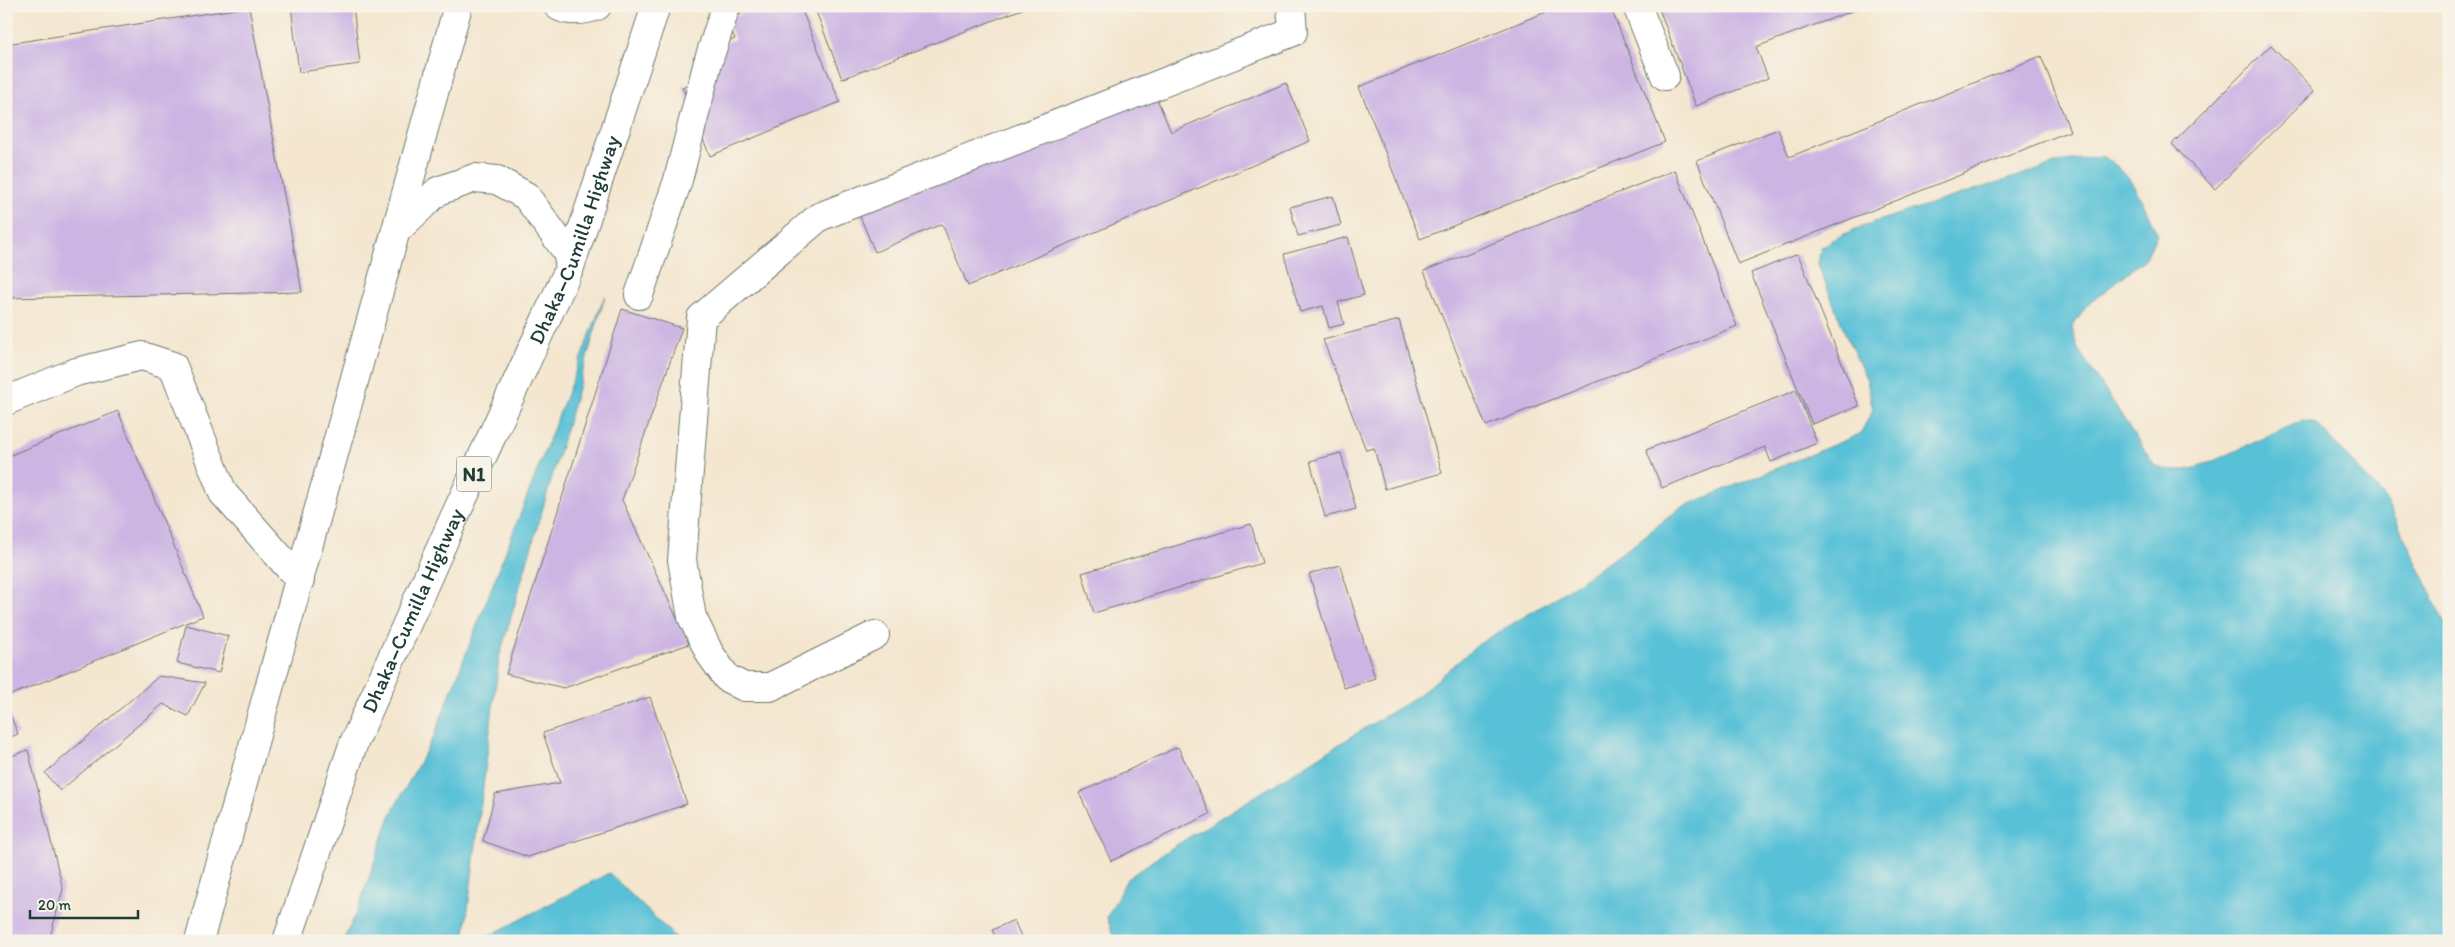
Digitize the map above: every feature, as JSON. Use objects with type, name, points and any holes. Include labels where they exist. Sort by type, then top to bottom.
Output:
[{"type":"main road","points":[[199,941],[458,6]]},
{"type":"main road","points":[[558,6],[561,9],[587,10],[597,6]]},
{"type":"main road","name":"Dhaka–Cumilla Highway","points":[[287,941],[353,745],[452,520],[570,267],[656,6]]},
{"type":"main road","points":[[639,295],[678,180],[708,62],[726,6]]},
{"type":"main road","points":[[875,635],[770,687],[744,687],[727,678],[710,654],[692,616],[682,560],[701,318],[819,218],[1293,32],[1291,6]]},
{"type":"main road","points":[[1637,6],[1665,76]]},
{"type":"main road","points":[[396,231],[438,191],[475,178],[497,180],[526,196],[566,252],[570,267]]},
{"type":"main road","points":[[6,401],[76,372],[142,356],[173,366],[223,493],[300,580]]},
{"type":"water","points":[[2101,156],[2112,162],[2129,179],[2142,200],[2157,234],[2146,258],[2086,306],[2072,328],[2078,349],[2154,465],[2166,470],[2180,471],[2200,467],[2304,420],[2317,424],[2386,499],[2449,630],[2449,941],[1115,941],[1107,917],[1127,879],[1165,852],[1419,695],[1479,644],[1552,600],[1632,546],[1680,508],[1860,434],[1873,410],[1867,380],[1847,338],[1818,264],[1821,248],[1832,240],[1862,226],[2065,161]]},
{"type":"water","points":[[605,296],[499,658],[464,941],[343,941],[359,907],[390,816],[434,736]]},
{"type":"water","points":[[609,873],[679,941],[479,941]]},
{"type":"building","points":[[291,6],[353,6],[360,64],[299,72]]},
{"type":"building","points":[[760,6],[800,6],[840,102],[710,156],[682,87],[702,79],[693,57],[735,39],[727,20]]},
{"type":"building","points":[[814,6],[1030,6],[842,79]]},
{"type":"building","points":[[1561,6],[1610,6],[1665,142],[1420,239],[1359,87]]},
{"type":"building","points":[[1658,6],[1865,6],[1756,47],[1768,78],[1696,106]]},
{"type":"building","points":[[249,7],[302,292],[6,298],[6,44]]},
{"type":"building","points":[[2271,45],[2315,90],[2215,189],[2172,144]]},
{"type":"building","points":[[2041,56],[2070,131],[1738,264],[1697,161],[1778,129],[1789,157]]},
{"type":"building","points":[[1147,75],[1171,132],[1286,83],[1310,141],[968,286],[942,224],[875,252],[853,200]]},
{"type":"building","points":[[1675,170],[1737,326],[1486,426],[1424,271]]},
{"type":"building","points":[[1333,196],[1341,225],[1298,236],[1290,207]]},
{"type":"building","points":[[1348,237],[1364,295],[1338,302],[1344,324],[1329,328],[1323,306],[1300,312],[1284,254]]},
{"type":"building","points":[[1798,254],[1859,406],[1812,424],[1751,273]]},
{"type":"building","points":[[622,309],[682,328],[622,500],[689,644],[564,688],[506,674]]},
{"type":"building","points":[[1399,320],[1442,473],[1385,489],[1374,448],[1366,450],[1323,340]]},
{"type":"building","points":[[1796,390],[1817,443],[1771,462],[1765,447],[1662,488],[1646,450]]},
{"type":"building","points":[[118,411],[203,616],[6,697],[6,457]]},
{"type":"building","points":[[1341,453],[1356,509],[1325,517],[1310,461]]},
{"type":"building","points":[[1251,524],[1262,563],[1094,613],[1082,573]]},
{"type":"building","points":[[1340,565],[1375,678],[1344,688],[1309,574]]},
{"type":"building","points":[[186,625],[228,636],[219,673],[177,663]]},
{"type":"building","points":[[159,676],[205,683],[188,716],[163,704],[60,791],[45,773]]},
{"type":"building","points":[[650,697],[687,804],[528,857],[483,841],[495,794],[560,783],[543,733]]},
{"type":"building","points":[[6,705],[18,734],[6,739]]},
{"type":"building","points":[[1178,747],[1210,814],[1111,861],[1079,793]]},
{"type":"building","points":[[28,750],[63,889],[49,941],[6,941],[6,758]]},
{"type":"building","points":[[1014,920],[1023,941],[997,941],[992,930]]}]
